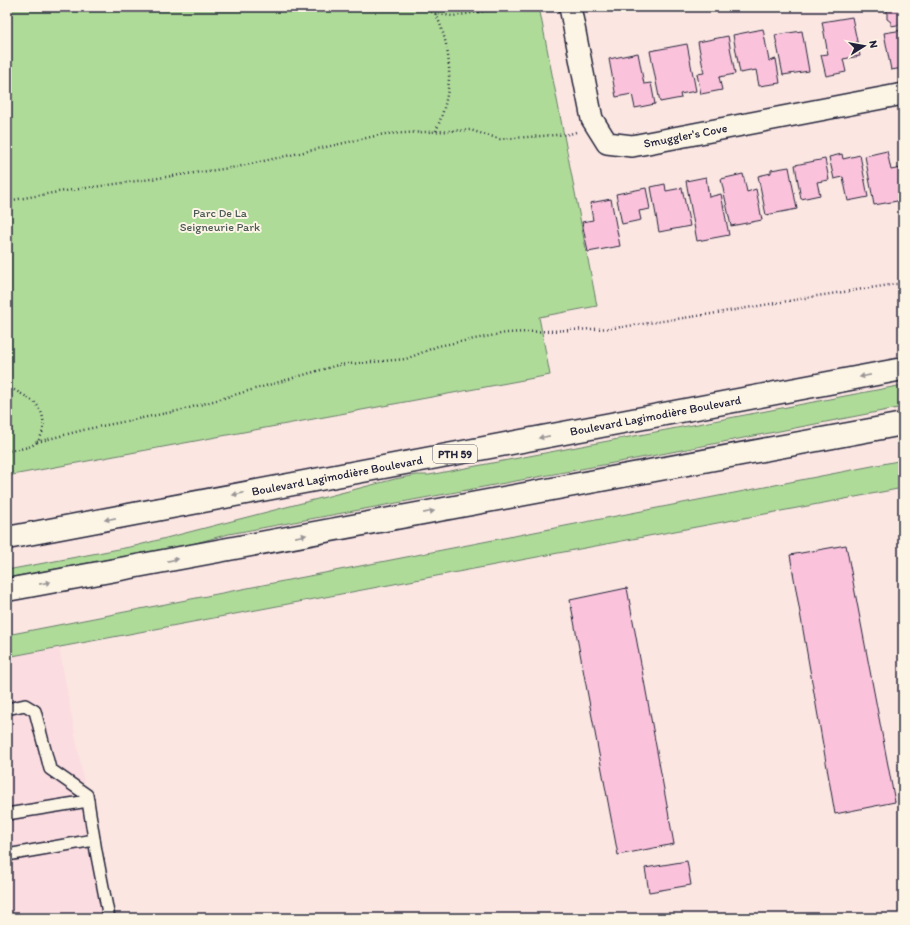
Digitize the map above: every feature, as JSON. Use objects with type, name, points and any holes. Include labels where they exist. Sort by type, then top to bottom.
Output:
[{"type":"main road","name":"Boulevard Lagimodière Boulevard","points":[[7,538],[903,369]]},
{"type":"main road","points":[[7,590],[903,424]]},
{"type":"street","name":"Smuggler's Cove","points":[[570,7],[592,119],[607,143],[632,146],[903,94]]},
{"type":"lane","points":[[7,709],[25,706],[35,711],[50,768],[88,795],[94,840],[109,918]]},
{"type":"lane","points":[[7,814],[88,801]]},
{"type":"lane","points":[[7,855],[94,840]]},
{"type":"path","points":[[420,7],[436,14],[453,16],[512,7]]},
{"type":"path","points":[[436,14],[444,32],[449,91],[444,113],[436,132]]},
{"type":"path","points":[[7,201],[58,192],[237,167],[384,134],[470,130],[500,139],[532,138],[570,134],[595,125]]},
{"type":"path","points":[[7,450],[23,448],[37,442],[86,429],[182,410],[338,365],[406,359],[438,346],[506,333],[614,328],[903,283]]},
{"type":"path","points":[[7,386],[35,403],[42,413],[44,425],[37,442]]},
{"type":"shaded area","points":[[59,648],[109,918],[7,918],[7,657]]},
{"type":"green space","name":"Parc De La Seigneurie Park","points":[[7,7],[539,7],[597,306],[539,317],[550,375],[7,476]]},
{"type":"green space","points":[[903,385],[903,407],[646,457],[229,534],[192,544],[7,578],[7,570],[135,546],[395,479],[417,475],[429,475]]},
{"type":"green space","points":[[903,460],[903,488],[7,657],[7,635]]},
{"type":"building","points":[[887,7],[903,7],[903,24],[891,26],[891,22],[887,19]]},
{"type":"building","points":[[852,17],[860,56],[843,59],[846,72],[826,76],[821,55],[828,54],[822,22]]},
{"type":"building","points":[[763,29],[769,61],[776,59],[780,83],[759,86],[756,70],[740,73],[733,35]]},
{"type":"building","points":[[903,30],[903,68],[891,70],[884,33]]},
{"type":"building","points":[[802,31],[809,71],[783,75],[775,35]]},
{"type":"building","points":[[728,36],[735,74],[719,77],[722,90],[701,94],[697,74],[704,73],[698,42]]},
{"type":"building","points":[[687,44],[696,91],[680,94],[681,98],[660,102],[650,51]]},
{"type":"building","points":[[638,53],[644,84],[651,83],[655,104],[635,108],[632,94],[616,97],[609,59]]},
{"type":"building","points":[[887,151],[891,170],[901,168],[903,200],[874,205],[865,156]]},
{"type":"building","points":[[842,154],[843,159],[860,155],[868,197],[848,201],[843,177],[834,179],[829,157]]},
{"type":"building","points":[[825,159],[829,180],[817,182],[820,195],[801,199],[795,165]]},
{"type":"building","points":[[789,167],[797,209],[766,215],[758,176],[771,173],[771,170]]},
{"type":"building","points":[[743,174],[747,192],[756,189],[762,220],[731,226],[721,179]]},
{"type":"building","points":[[706,177],[709,197],[721,194],[729,235],[697,241],[686,181]]},
{"type":"building","points":[[665,184],[666,191],[682,188],[690,226],[659,232],[651,187]]},
{"type":"building","points":[[646,188],[650,209],[639,211],[641,220],[622,224],[616,194]]},
{"type":"building","points":[[611,199],[620,246],[588,252],[582,222],[593,220],[590,203]]},
{"type":"building","points":[[846,545],[895,802],[835,814],[790,555]]},
{"type":"building","points":[[627,588],[674,844],[618,855],[570,600]]},
{"type":"building","points":[[687,861],[691,885],[649,892],[645,868]]}]
